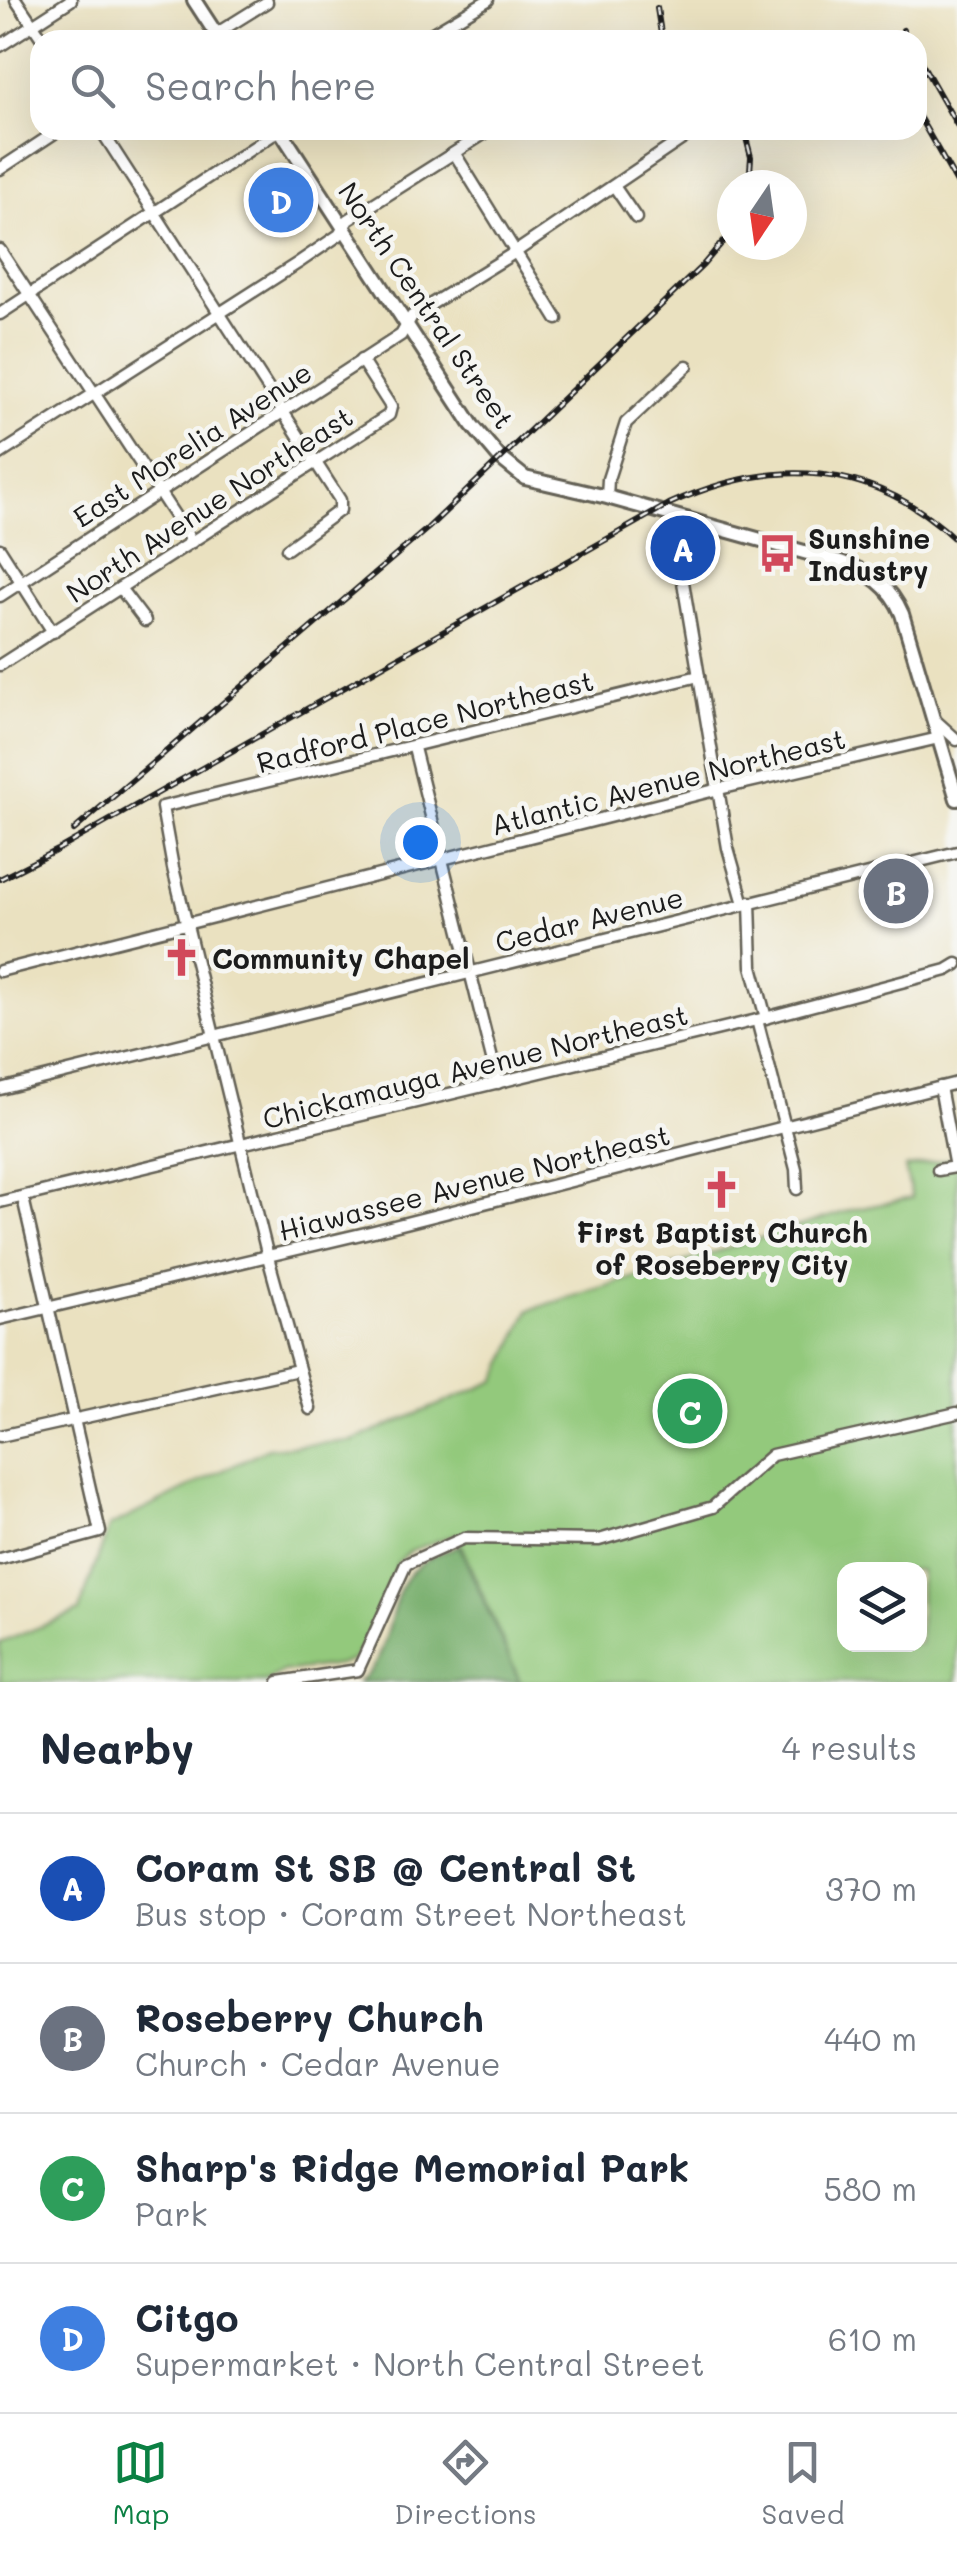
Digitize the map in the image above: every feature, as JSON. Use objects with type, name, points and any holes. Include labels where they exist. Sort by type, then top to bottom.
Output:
[{"type":"main road","points":[[194,0],[210,30]]},
{"type":"main road","name":"North Central Street","points":[[286,140],[472,425],[499,457],[525,478],[608,497],[840,562],[880,581],[898,605],[940,738],[952,763],[957,798]]},
{"type":"street","points":[[16,0],[37,30]]},
{"type":"street","points":[[0,46],[70,0]]},
{"type":"street","points":[[437,30],[488,0]]},
{"type":"street","points":[[226,30],[267,2]]},
{"type":"street","points":[[0,169],[44,140]]},
{"type":"street","points":[[108,140],[340,500],[340,510],[287,548]]},
{"type":"street","points":[[0,314],[265,140]]},
{"type":"street","points":[[0,454],[221,313],[339,235],[348,220],[475,140]]},
{"type":"street","name":"East Morelia Avenue","points":[[0,596],[400,335],[412,316],[514,253],[681,140]]},
{"type":"street","points":[[455,154],[557,319]]},
{"type":"street","points":[[614,186],[636,218]]},
{"type":"street","points":[[0,250],[192,542]]},
{"type":"street","name":"North Avenue Northeast","points":[[0,665],[392,411],[361,360]]},
{"type":"street","points":[[608,497],[608,479],[626,423],[687,366]]},
{"type":"street","points":[[672,517],[728,848],[747,903],[761,1019],[796,1169],[797,1189]]},
{"type":"street","points":[[0,550],[52,632]]},
{"type":"street","points":[[120,588],[144,622]]},
{"type":"street","name":"Radford Place Northeast","points":[[187,923],[162,807],[699,676]]},
{"type":"street","points":[[933,717],[957,740]]},
{"type":"street","name":"Atlantic Avenue Northeast","points":[[0,971],[940,738]]},
{"type":"street","points":[[414,748],[498,1083]]},
{"type":"street","name":"Cedar Avenue","points":[[0,1089],[957,852]]},
{"type":"street","points":[[187,923],[268,1256],[310,1408]]},
{"type":"street","name":"Chickamauga Avenue Northeast","points":[[0,1202],[761,1019],[947,970],[957,964]]},
{"type":"street","name":"Hiawassee Avenue Northeast","points":[[0,1319],[957,1083]]},
{"type":"street","points":[[938,1170],[955,1167],[940,1087]]},
{"type":"street","points":[[0,1559],[100,1532],[23,1198]]},
{"type":"street","points":[[0,1436],[298,1370]]},
{"type":"street","points":[[279,1682],[358,1670],[406,1564],[464,1538],[599,1540],[713,1507],[772,1455],[957,1413]]},
{"type":"green space","points":[[266,172],[278,189],[270,195],[296,230],[286,238],[289,234],[275,213],[268,212],[249,182]]},
{"type":"green space","points":[[957,1157],[957,1682],[520,1682],[456,1534],[412,1550],[398,1562],[363,1646],[353,1660],[339,1665],[283,1672],[266,1682],[0,1682],[0,1643],[79,1611],[109,1527],[268,1448],[352,1441],[496,1381],[529,1310],[851,1210],[912,1198],[905,1168]]},
{"type":"green space","points":[[459,1545],[520,1682],[356,1682],[377,1660],[397,1599],[411,1572]]},
{"type":"railway","points":[[657,8],[660,30]]},
{"type":"railway","points":[[927,72],[957,125]]},
{"type":"railway","points":[[927,130],[957,183]]},
{"type":"railway","points":[[747,140],[750,170]]},
{"type":"railway","points":[[74,830],[428,528],[717,249]]},
{"type":"railway","points":[[0,879],[669,504],[707,489],[783,474],[820,474],[856,481],[891,494],[925,514],[957,541]]},
{"type":"place","name":"Citgo","points":[[281,200]]},
{"type":"place","name":"Coram St SB @ Central St","points":[[683,548]]},
{"type":"place","name":"Sunshine Industry","points":[[778,554]]},
{"type":"place","name":"Roseberry Church","points":[[896,891]]},
{"type":"place","name":"Community Chapel","points":[[182,958]]},
{"type":"place","name":"First Baptist Church of Roseberry City","points":[[722,1189]]},
{"type":"place","name":"Sharp's Ridge Memorial Park","points":[[690,1411]]}]
